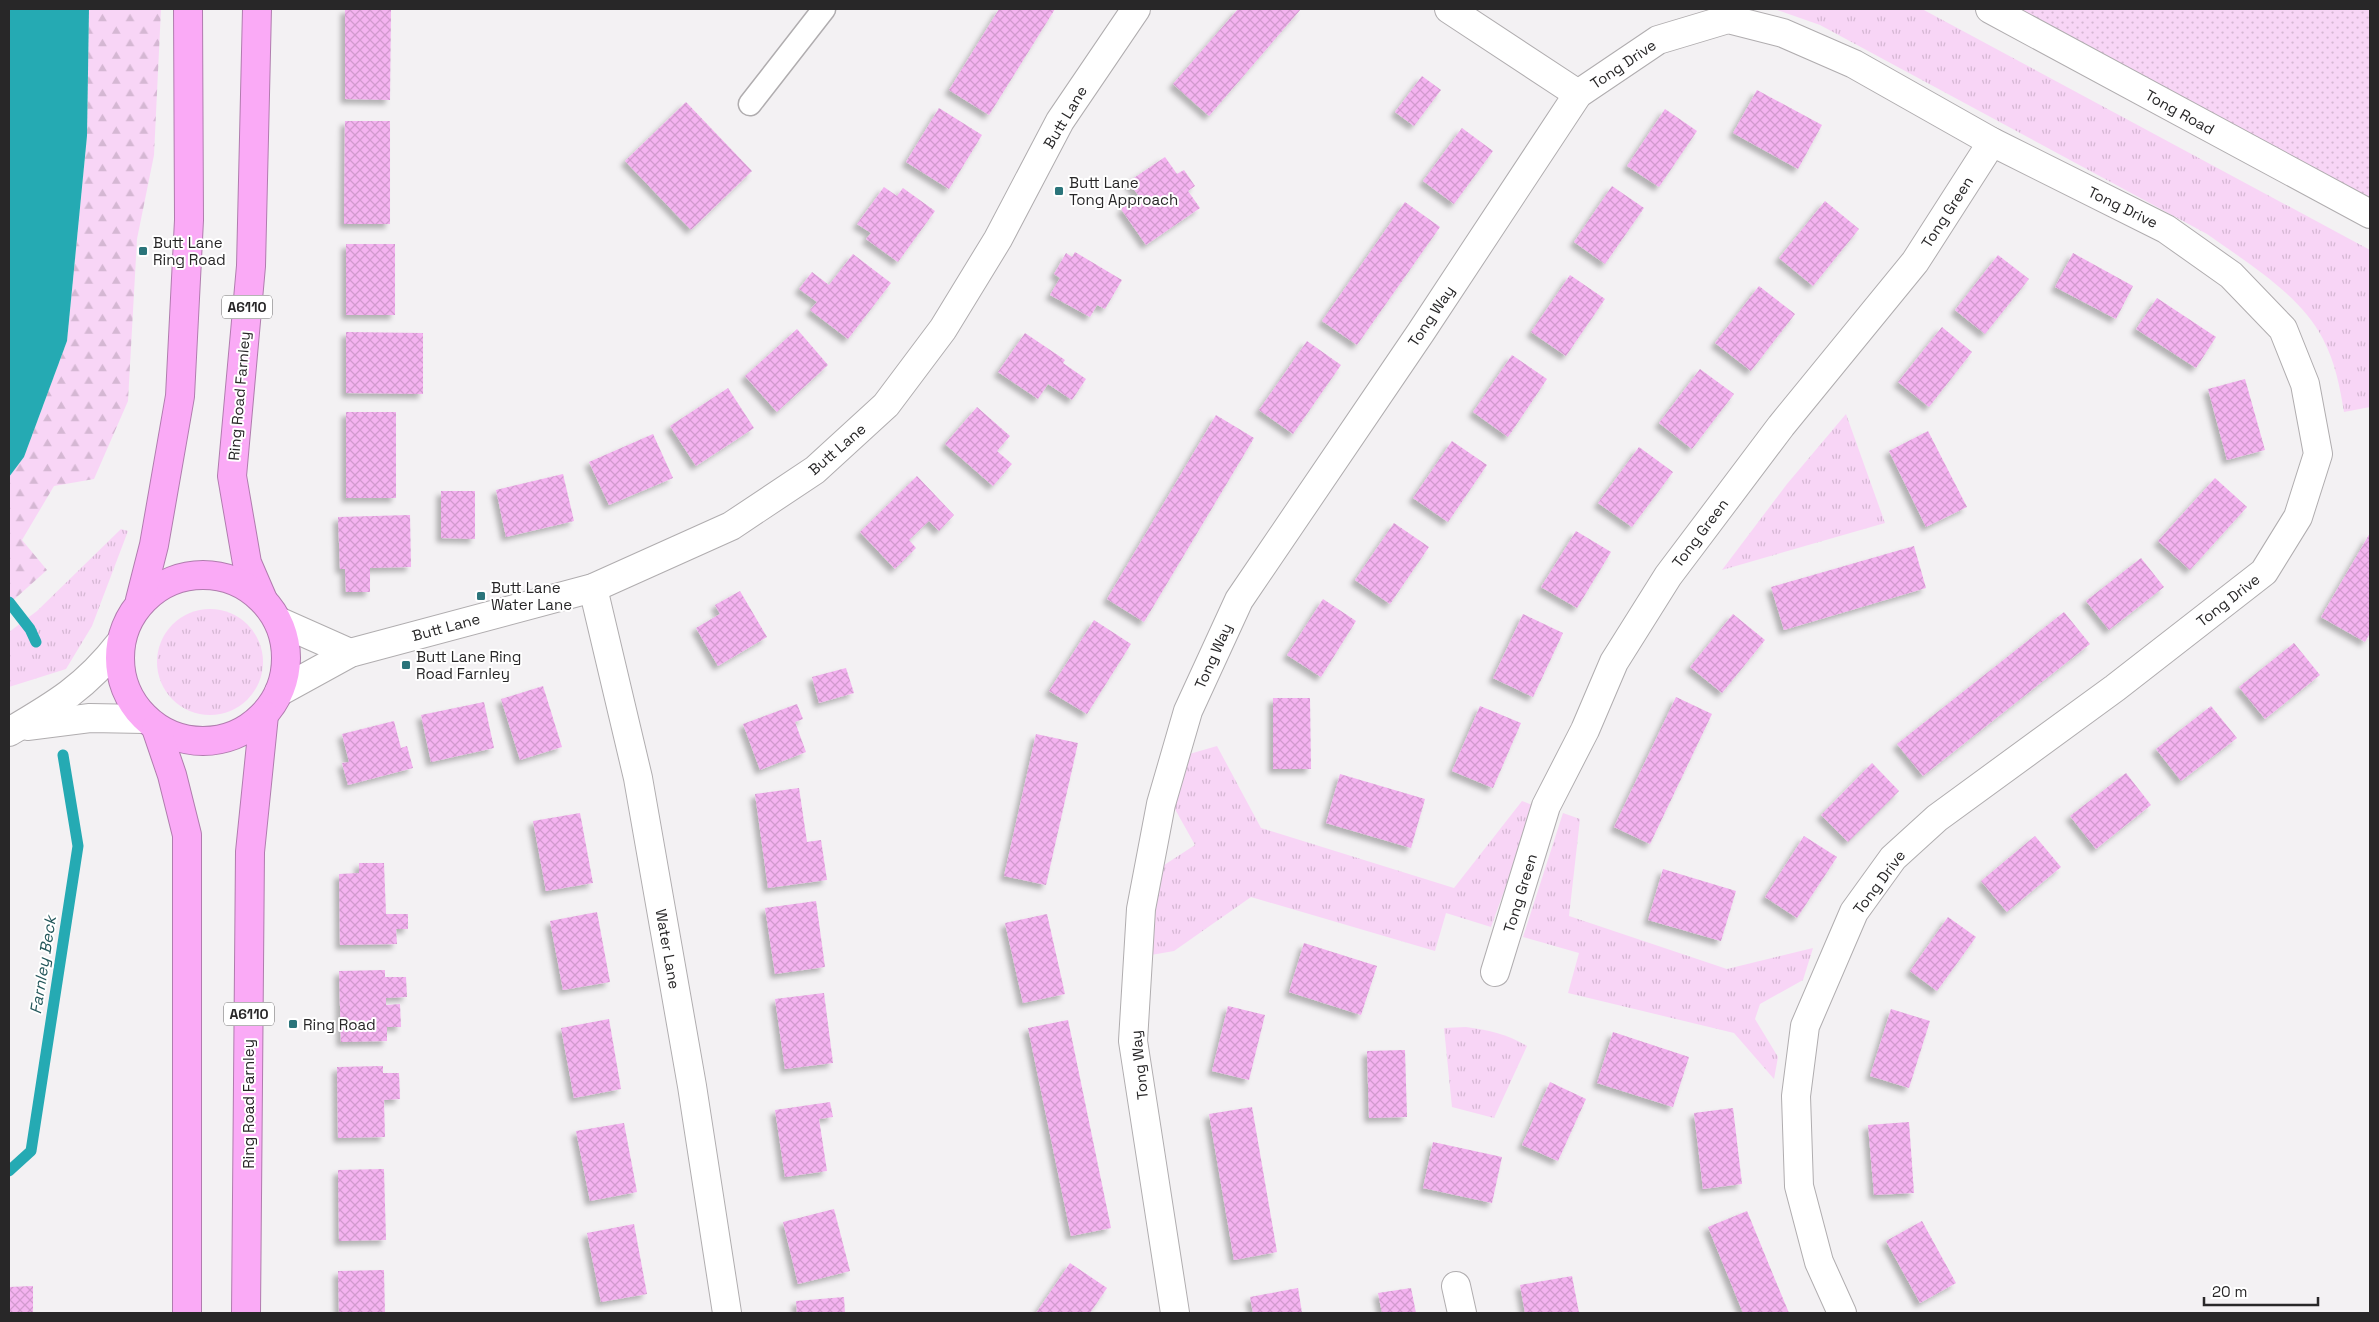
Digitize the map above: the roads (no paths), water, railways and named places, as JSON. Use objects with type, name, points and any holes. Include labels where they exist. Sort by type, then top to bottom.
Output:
[{"type":"highway","points":[[140,600],[154,545],[180,396],[189,220],[188,9]]},
{"type":"highway","name":"Ring Road Farnley","points":[[257,9],[251,266],[232,476],[247,563],[271,610]]},
{"type":"highway","points":[[150,723],[194,742],[223,739],[249,728],[264,715],[279,692],[286,648],[271,610],[243,584],[208,574],[179,577],[164,582],[140,600],[130,614],[120,643],[118,661],[128,697],[150,723],[172,775],[187,835],[187,1313]]},
{"type":"highway","name":"Ring Road Farnley","points":[[246,1313],[250,852],[264,715]]},
{"type":"street","points":[[1450,9],[1578,94]]},
{"type":"street","name":"Tong Road","points":[[1990,9],[2370,214]]},
{"type":"street","name":"Butt Lane","points":[[279,692],[350,653],[593,588],[731,526],[815,470],[886,405],[943,329],[998,239],[1060,121],[1128,11]]},
{"type":"street","name":"Tong Drive","points":[[1578,94],[1658,40],[1728,19],[1783,33],[1854,64],[1992,142],[2166,229],[2231,274],[2283,329],[2305,384],[2318,454],[2298,517],[2264,572],[2115,688],[1937,818],[1893,858],[1854,912],[1805,1026],[1796,1096],[1799,1186],[1819,1262],[1842,1313]]},
{"type":"street","name":"Tong Way","points":[[1175,1313],[1133,1041],[1141,909],[1161,804],[1188,711],[1238,600],[1421,332],[1578,94]]},
{"type":"street","name":"Tong Green","points":[[1495,972],[1546,806],[1585,730],[1614,662],[1668,576],[1781,426],[1915,262],[1992,142]]},
{"type":"street","name":"Water Lane","points":[[593,588],[638,778],[692,1086],[727,1313]]},
{"type":"street","points":[[271,610],[350,653]]},
{"type":"street","points":[[13,729],[67,697],[101,667],[120,643]]},
{"type":"street","points":[[13,729],[90,718],[150,723]]},
{"type":"street","points":[[1456,1286],[1462,1313]]},
{"type":"lane","points":[[750,104],[824,9]]},
{"type":"water","points":[[9,9],[89,9],[87,136],[67,341],[24,457],[9,477]]},
{"type":"waterway","name":"Farnley Beck","points":[[9,602],[30,629],[36,642]]},
{"type":"waterway","name":"Farnley Beck","points":[[9,1171],[31,1151],[78,846],[63,755]]},
{"type":"place","name":"Butt Lane Tong Approach","points":[[1059,191]]},
{"type":"place","name":"Butt Lane Ring Road","points":[[143,251]]},
{"type":"place","name":"Butt Lane Water Lane","points":[[481,596]]},
{"type":"place","name":"Butt Lane Ring Road Farnley","points":[[406,665]]},
{"type":"place","name":"Ring Road","points":[[293,1024]]}]
